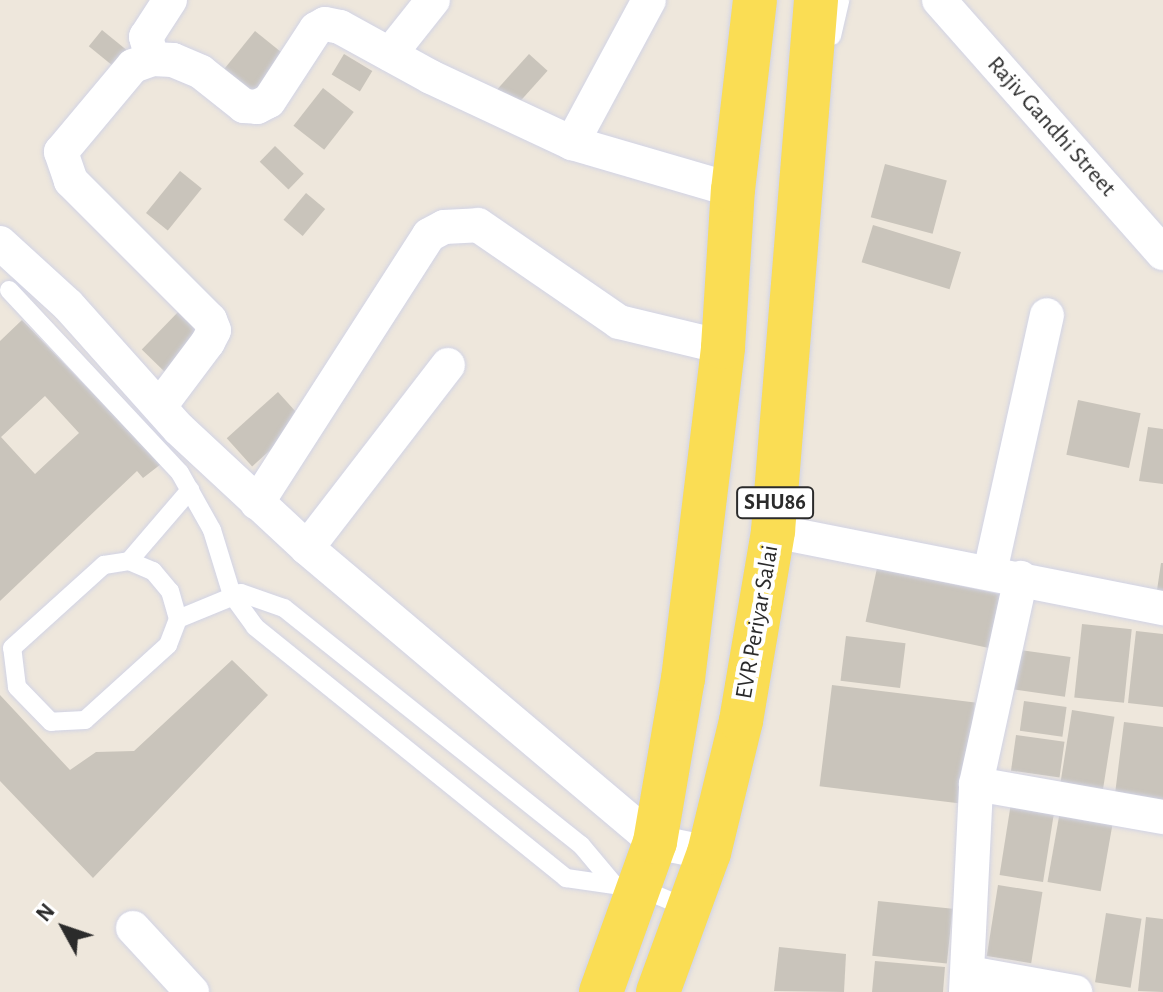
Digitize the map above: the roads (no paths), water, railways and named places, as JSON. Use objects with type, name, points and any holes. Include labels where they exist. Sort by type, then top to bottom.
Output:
[{"type":"main road","name":"SHU86","points":[[601,992],[627,886],[655,842],[683,679],[723,347],[733,190],[755,0]]},
{"type":"main road","name":"EVR Periyar Salai","points":[[668,988],[709,853],[741,721],[773,531],[816,0]]},
{"type":"street","points":[[152,59],[146,37],[170,0]]},
{"type":"street","points":[[390,54],[433,0]]},
{"type":"street","points":[[572,143],[649,0]]},
{"type":"street","name":"Rajiv Gandhi Street","points":[[939,0],[1163,253]]},
{"type":"street","points":[[160,406],[214,330],[210,320],[71,181],[61,152],[133,66],[152,59],[173,60],[201,72],[244,106],[257,107],[269,101],[316,29],[333,12],[390,54],[572,143],[733,190]]},
{"type":"street","points":[[257,503],[429,235],[444,227],[478,225],[619,322],[723,347]]},
{"type":"street","points":[[0,243],[13,287],[68,305],[160,406],[307,548],[655,842],[709,853]]},
{"type":"street","points":[[1047,315],[976,784],[967,982],[1075,992]]},
{"type":"street","points":[[307,548],[448,365]]},
{"type":"street","points":[[773,531],[1163,608]]},
{"type":"street","points":[[976,784],[1163,817]]},
{"type":"street","points":[[133,928],[192,992]]},
{"type":"lane","points":[[734,0],[749,49]]},
{"type":"lane","points":[[811,67],[832,37],[840,0]]},
{"type":"lane","points":[[13,287],[180,473],[212,530],[232,595],[255,627],[566,878],[627,886],[692,910]]},
{"type":"lane","points":[[129,561],[190,490]]},
{"type":"lane","points":[[178,619],[161,581],[153,571],[129,561],[104,565],[12,648],[17,687],[51,722],[85,720],[168,645],[178,619],[232,595],[260,596],[284,608],[581,845],[627,886]]}]
